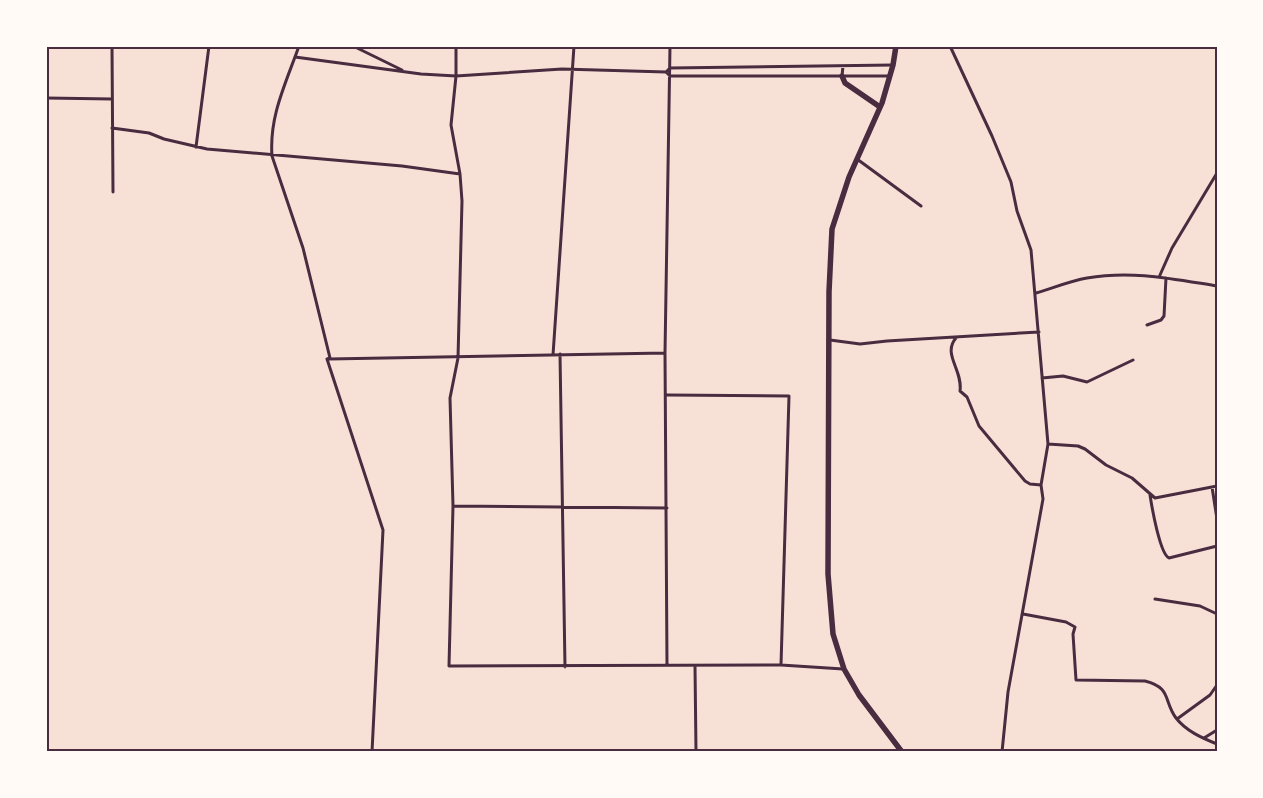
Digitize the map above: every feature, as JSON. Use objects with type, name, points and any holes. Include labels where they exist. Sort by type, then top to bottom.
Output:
[{"type":"highway","points":[[896,46],[893,66],[880,107],[838,204],[832,229],[829,608],[833,634],[844,669],[859,695],[902,752]]},
{"type":"highway","points":[[842,76],[845,83],[880,107]]},
{"type":"street","points":[[112,46],[113,192]]},
{"type":"street","points":[[196,147],[209,46]]},
{"type":"street","points":[[299,46],[277,104],[271,143],[272,156],[308,265],[330,358],[327,359]]},
{"type":"street","points":[[353,46],[405,72]]},
{"type":"street","points":[[456,46],[456,76],[451,125],[460,174],[462,201],[458,358],[450,398],[453,506],[450,666],[565,667],[666,665],[782,666],[844,669]]},
{"type":"street","points":[[553,355],[574,46]]},
{"type":"street","points":[[666,665],[667,396],[665,353],[670,46]]},
{"type":"street","points":[[950,46],[989,128],[1011,182],[1017,211],[1031,250],[1048,444],[1041,485],[1043,499],[1008,692],[1002,752]]},
{"type":"street","points":[[295,57],[405,72],[456,76],[572,69],[666,72],[670,76],[890,76]]},
{"type":"street","points":[[842,76],[843,66]]},
{"type":"street","points":[[666,72],[670,68],[893,66]]},
{"type":"street","points":[[46,98],[112,99]]},
{"type":"street","points":[[112,128],[149,133],[196,147],[272,156],[402,166],[460,174]]},
{"type":"street","points":[[857,159],[921,206]]},
{"type":"street","points":[[1160,276],[1172,248],[1217,173]]},
{"type":"street","points":[[1036,293],[1072,282],[1104,276],[1160,276],[1217,286]]},
{"type":"street","points":[[1147,325],[1161,320],[1164,316],[1166,278]]},
{"type":"street","points":[[830,340],[860,344],[1039,332]]},
{"type":"street","points":[[956,337],[951,343],[950,351],[961,380],[960,391],[967,397],[979,426],[1025,480],[1030,484],[1041,485]]},
{"type":"street","points":[[327,359],[665,353]]},
{"type":"street","points":[[560,354],[565,667]]},
{"type":"street","points":[[327,359],[383,530],[372,752]]},
{"type":"street","points":[[1042,378],[1063,376],[1087,382],[1133,360]]},
{"type":"street","points":[[667,396],[789,396],[782,666]]},
{"type":"street","points":[[1048,444],[1078,446],[1085,449],[1106,465],[1132,478],[1150,495],[1161,498],[1217,486]]},
{"type":"street","points":[[1212,487],[1217,519]]},
{"type":"street","points":[[1150,495],[1160,535],[1161,547],[1166,556],[1170,558],[1217,546]]},
{"type":"street","points":[[453,506],[667,508]]},
{"type":"street","points":[[1155,599],[1200,606],[1217,614]]},
{"type":"street","points":[[1023,614],[1066,622],[1076,627],[1073,634],[1076,680],[1138,681],[1156,684],[1168,697],[1177,719],[1192,733],[1217,744]]},
{"type":"street","points":[[695,666],[696,752]]},
{"type":"street","points":[[1177,719],[1210,695],[1217,685]]},
{"type":"street","points":[[1204,739],[1217,730]]}]
